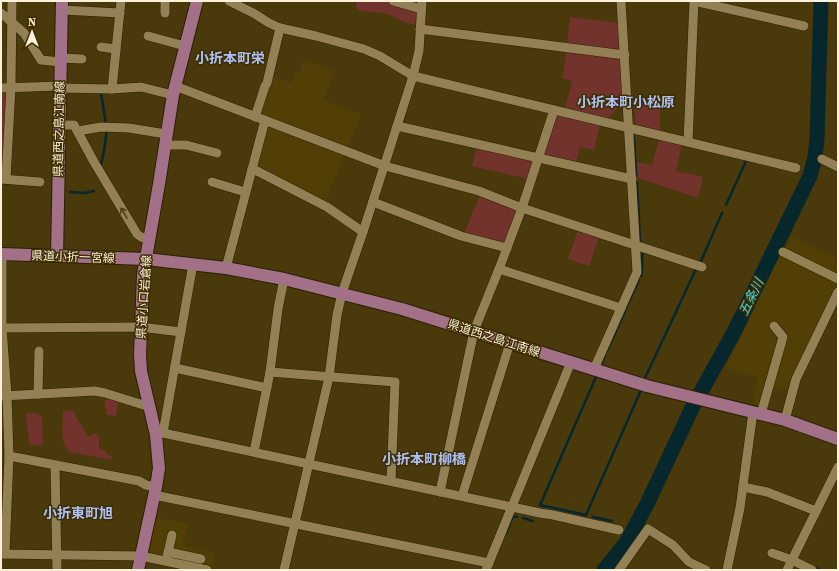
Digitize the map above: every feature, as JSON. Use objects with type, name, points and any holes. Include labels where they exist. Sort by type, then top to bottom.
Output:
[{"type":"main road","name":"県道小口岩倉線","points":[[138,570],[155,491],[160,434],[150,407],[140,355],[143,275],[160,184],[165,139],[174,91],[197,1]]},
{"type":"main road","name":"県道西之島江南線","points":[[57,256],[62,5]]},
{"type":"main road","name":"県道小折一宮線","points":[[2,254],[146,259]]},
{"type":"main road","name":"県道西之島江南線","points":[[146,259],[226,268],[284,279],[342,293],[402,309],[647,386],[784,420],[838,439]]},
{"type":"street","points":[[12,1],[11,87],[3,179],[40,182]]},
{"type":"street","points":[[112,89],[122,1]]},
{"type":"street","points":[[165,1],[165,13]]},
{"type":"street","points":[[229,1],[248,5],[269,23],[280,28],[364,49],[380,56],[413,76],[796,168]]},
{"type":"street","points":[[284,570],[329,377],[342,293],[400,119],[419,51],[422,5],[393,1]]},
{"type":"street","points":[[594,369],[638,272],[621,1]]},
{"type":"street","points":[[688,142],[694,1],[804,26]]},
{"type":"street","points":[[62,5],[120,13]]},
{"type":"street","points":[[1,13],[24,33],[41,60],[82,59]]},
{"type":"street","points":[[255,117],[264,86],[267,83],[280,28]]},
{"type":"street","points":[[420,29],[624,55]]},
{"type":"street","points":[[148,36],[185,46]]},
{"type":"street","points":[[101,47],[116,49]]},
{"type":"street","points":[[1,88],[60,87],[112,89],[141,87],[174,91],[265,120],[385,166],[479,191],[522,208],[702,267]]},
{"type":"street","points":[[440,492],[474,331],[522,208],[554,110]]},
{"type":"street","points":[[226,268],[265,120]]},
{"type":"street","points":[[59,124],[74,125],[137,234],[141,237],[150,239]]},
{"type":"street","points":[[78,132],[101,126],[129,128],[217,153]]},
{"type":"street","points":[[397,126],[632,179]]},
{"type":"street","points":[[822,159],[838,167]]},
{"type":"street","points":[[252,169],[327,208],[363,232]]},
{"type":"street","points":[[212,182],[245,192]]},
{"type":"street","points":[[373,202],[461,236],[507,248]]},
{"type":"street","points":[[783,252],[838,280]]},
{"type":"street","points":[[2,254],[4,396],[9,456],[2,551],[56,554],[167,556],[201,559]]},
{"type":"street","points":[[193,264],[175,368],[160,434],[254,452],[619,530]]},
{"type":"street","points":[[499,269],[621,308]]},
{"type":"street","points":[[254,452],[270,372],[278,309],[284,279]]},
{"type":"street","points":[[784,420],[796,379],[838,292]]},
{"type":"street","points":[[727,570],[757,413],[783,337],[774,326]]},
{"type":"street","points":[[2,328],[140,327],[181,332]]},
{"type":"street","points":[[462,496],[510,343]]},
{"type":"street","points":[[38,394],[39,352]]},
{"type":"street","points":[[9,456],[139,481],[155,491],[487,567],[571,362]]},
{"type":"street","points":[[175,368],[267,388]]},
{"type":"street","points":[[270,372],[395,382],[391,481]]},
{"type":"street","points":[[4,396],[95,391],[150,407]]},
{"type":"street","points":[[55,465],[57,570]]},
{"type":"street","points":[[787,570],[838,467]]},
{"type":"street","points":[[743,487],[767,492],[816,511]]},
{"type":"street","points":[[619,570],[648,529],[673,545],[692,567],[706,570]]},
{"type":"street","points":[[167,556],[172,535]]},
{"type":"street","points":[[772,553],[792,560],[812,570]]},
{"type":"street","points":[[167,556],[207,570]]},
{"type":"shaded area","points":[[357,1],[385,1],[415,9],[418,12],[417,21],[415,24],[407,23],[391,15],[358,10],[356,6]]},
{"type":"shaded area","points":[[570,17],[619,23],[620,49],[618,51],[567,45]]},
{"type":"shaded area","points":[[567,50],[619,57],[621,60],[623,85],[621,100],[618,107],[606,119],[565,109],[572,81],[562,78]]},
{"type":"shaded area","points":[[304,60],[334,71],[324,100],[361,114],[348,148],[258,114],[273,76],[291,83],[296,71],[299,72]]},
{"type":"shaded area","points":[[1,93],[6,94],[7,97],[3,171],[1,172]]},
{"type":"shaded area","points":[[634,102],[660,106],[660,133],[636,127]]},
{"type":"shaded area","points":[[558,114],[600,124],[594,150],[580,147],[576,163],[545,156],[543,153],[555,116]]},
{"type":"shaded area","points":[[269,125],[344,155],[325,204],[258,169],[255,165],[265,127]]},
{"type":"shaded area","points":[[659,139],[682,144],[676,171],[703,177],[698,198],[638,178],[637,162],[652,165]]},
{"type":"shaded area","points":[[477,147],[534,160],[529,179],[472,166]]},
{"type":"shaded area","points":[[480,195],[515,209],[517,213],[506,243],[464,234]]},
{"type":"shaded area","points":[[578,230],[599,237],[589,266],[568,259]]},
{"type":"shaded area","points":[[792,236],[838,259],[838,275],[785,249]]},
{"type":"shaded area","points":[[780,255],[836,283],[838,286],[792,380],[789,391],[774,386],[767,409],[752,405],[758,378],[726,368]]},
{"type":"shaded area","points":[[107,398],[119,401],[116,416],[107,415],[105,404]]},
{"type":"shaded area","points":[[70,410],[75,413],[86,435],[89,437],[96,433],[99,438],[99,448],[106,451],[108,455],[112,456],[112,460],[69,452],[66,449],[63,439],[63,411]]},
{"type":"shaded area","points":[[26,414],[38,414],[42,418],[43,443],[41,446],[29,443]]},
{"type":"shaded area","points":[[154,517],[188,524],[183,546],[215,553],[211,568],[150,554],[147,550]]},
{"type":"waterway","name":"五条川","points":[[604,570],[626,543],[647,504],[693,406],[733,334],[810,176],[815,157],[817,139],[821,1]]},
{"type":"waterway","name":"五条川","points":[[820,29],[825,31]]},
{"type":"waterway","points":[[101,93],[106,124]]},
{"type":"waterway","points":[[101,165],[107,129]]},
{"type":"waterway","points":[[634,138],[636,175]]},
{"type":"waterway","points":[[726,205],[746,161]]},
{"type":"waterway","points":[[637,183],[640,241]]},
{"type":"waterway","points":[[70,192],[84,193],[94,191]]},
{"type":"waterway","points":[[701,261],[722,213]]},
{"type":"waterway","points":[[641,276],[642,254]]},
{"type":"waterway","points":[[645,378],[696,269],[694,269]]},
{"type":"waterway","points":[[626,308],[639,280]]},
{"type":"waterway","points":[[607,351],[625,311]]},
{"type":"waterway","points":[[602,363],[605,355]]},
{"type":"waterway","points":[[596,377],[540,505],[586,515],[641,390]]},
{"type":"waterway","points":[[506,533],[513,516],[517,517]]},
{"type":"waterway","points":[[593,517],[612,521]]},
{"type":"waterway","points":[[523,518],[533,521]]},
{"type":"waterway","points":[[813,567],[820,570]]},
{"type":"district","name":"小折本町栄","points":[[230,58]]},
{"type":"district","name":"小折本町小松原","points":[[626,102]]},
{"type":"district","name":"小折本町柳橋","points":[[424,459]]},
{"type":"district","name":"小折東町旭","points":[[78,513]]}]
